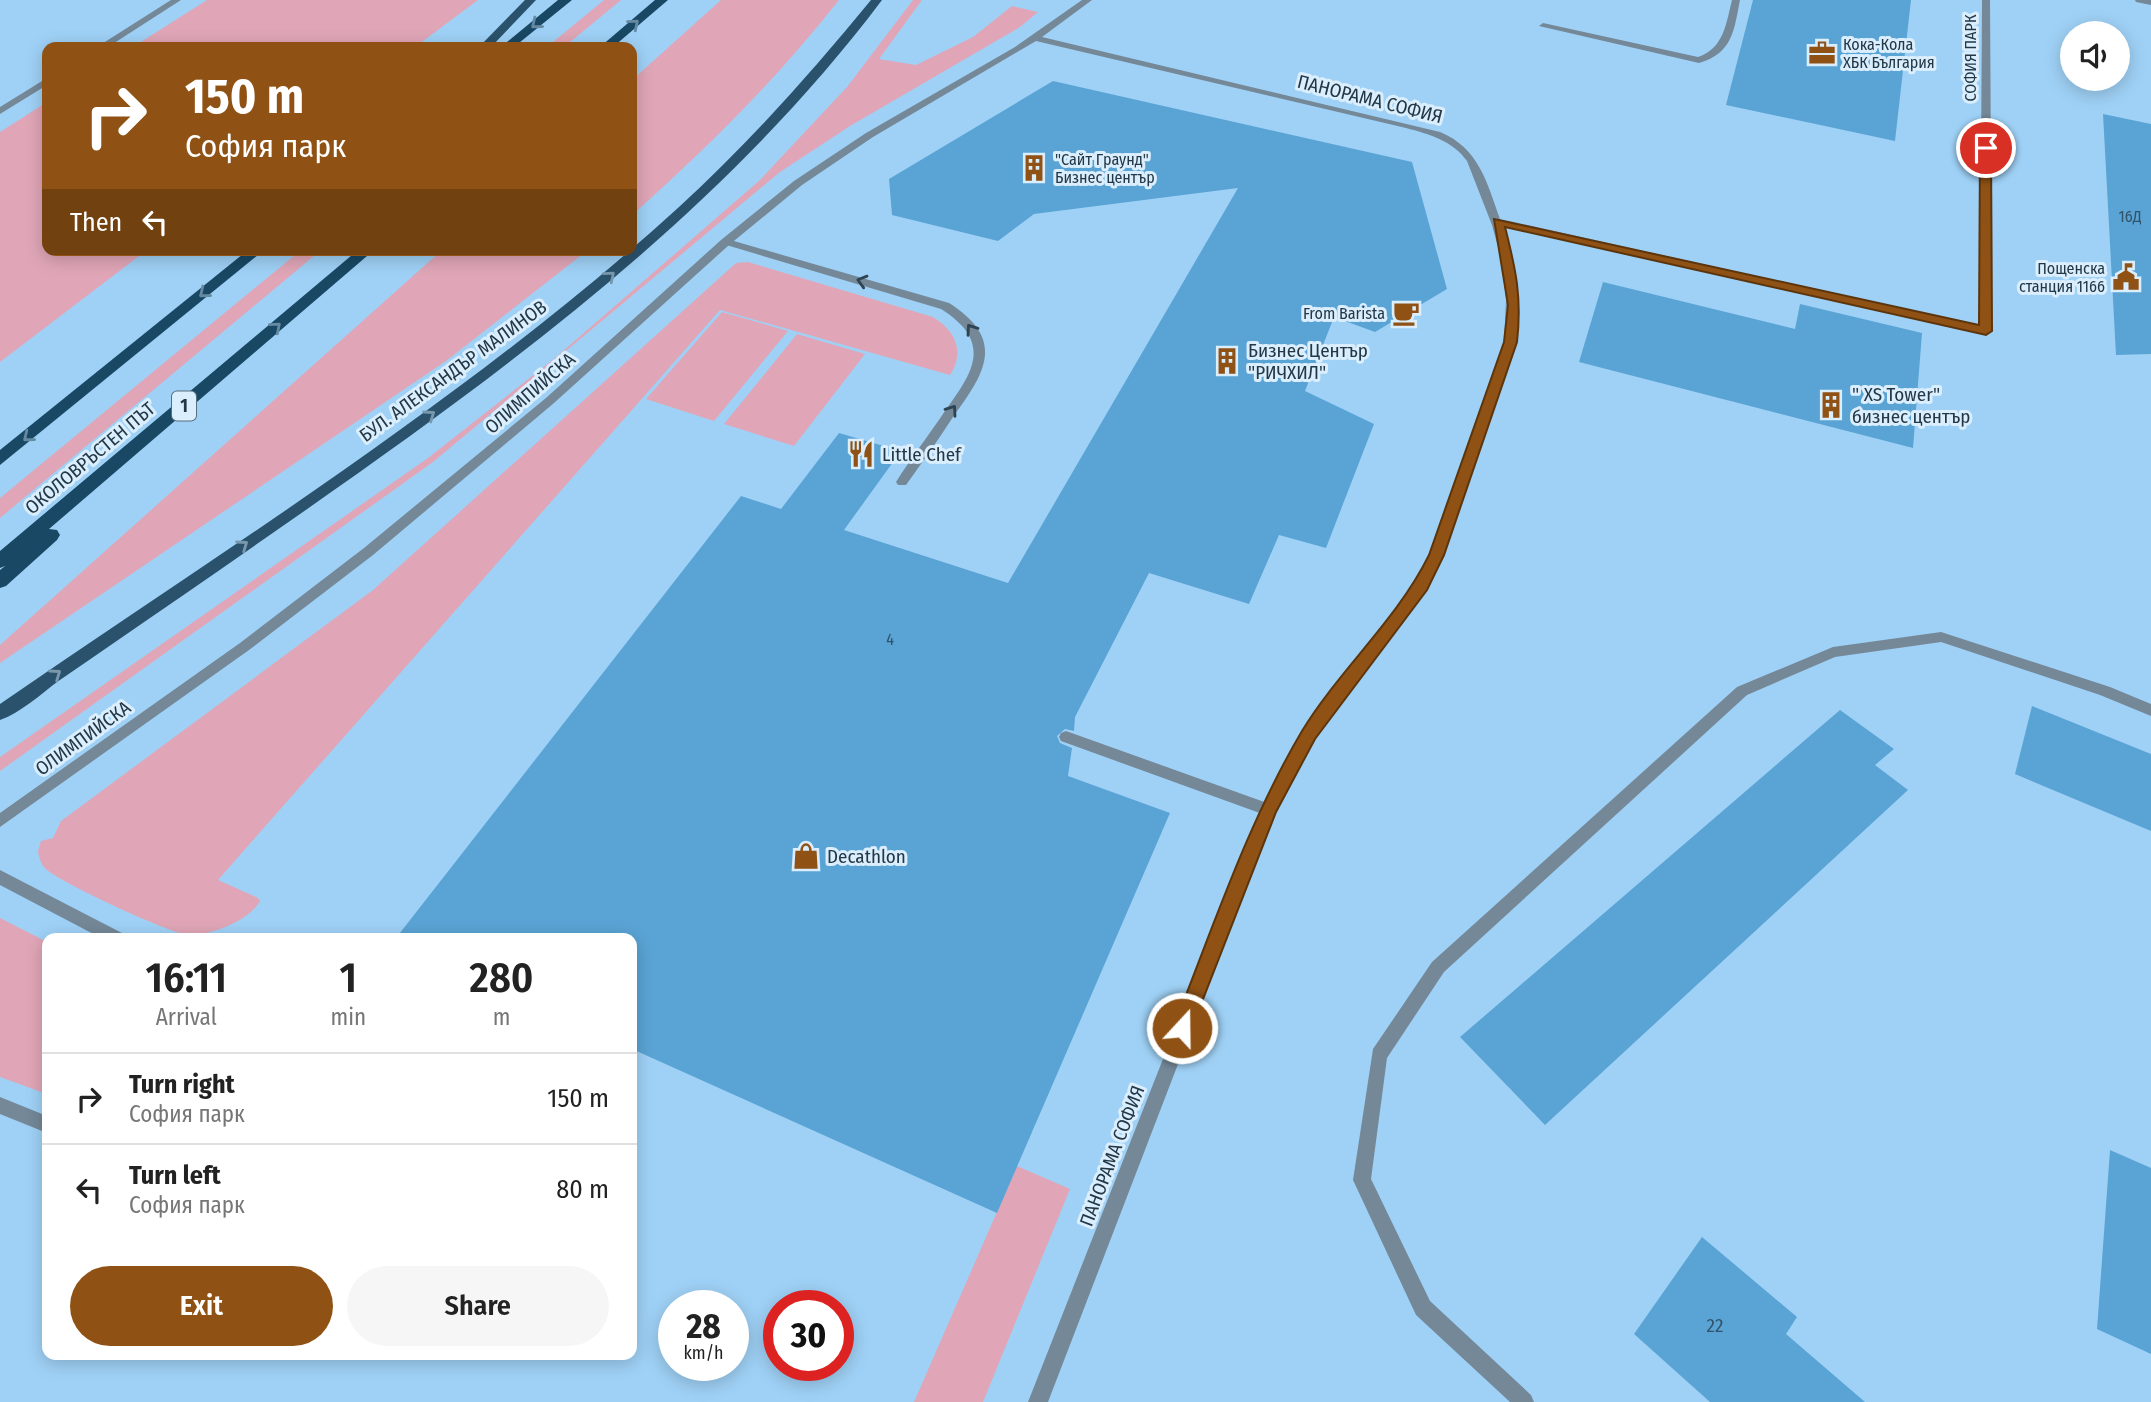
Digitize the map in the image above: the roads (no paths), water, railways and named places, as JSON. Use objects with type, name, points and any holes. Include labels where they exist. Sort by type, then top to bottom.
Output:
[{"type":"highway","points":[[513,42],[566,0]]},
{"type":"highway","points":[[612,42],[662,0]]},
{"type":"highway","points":[[0,459],[250,256]]},
{"type":"highway","name":"ОКОЛОВРЪСТЕН ПЪТ","points":[[0,561],[360,256]]},
{"type":"highway","points":[[0,581],[246,354]]},
{"type":"main road","points":[[490,42],[531,0]]},
{"type":"main road","name":"БУЛ. АЛЕКСАНДЪР МАЛИНОВ","points":[[637,253],[747,151],[804,90],[877,0]]},
{"type":"main road","name":"БУЛ. АЛЕКСАНДЪР МАЛИНОВ","points":[[0,713],[441,408],[591,292],[633,256]]},
{"type":"street","points":[[110,42],[177,0]]},
{"type":"street","name":"ОЛИМПИЙСКА","points":[[0,821],[276,623],[361,557],[517,429],[765,209],[842,152],[1034,38],[1088,0]]},
{"type":"street","points":[[1543,26],[1699,60],[1714,57],[1722,49],[1737,0]]},
{"type":"street","name":"СОФИЯ ПАРК","points":[[1498,222],[1986,331],[1986,0]]},
{"type":"street","points":[[2138,0],[2151,2]]},
{"type":"street","name":"ПАНОРАМА СОФИЯ","points":[[1034,38],[1433,133],[1463,149],[1471,160],[1498,222],[1512,278],[1515,305],[1510,342],[1436,555],[1422,586],[1309,734],[1268,810],[1038,1402]]},
{"type":"street","points":[[0,111],[42,84]]},
{"type":"street","points":[[727,242],[945,306],[960,315],[974,329],[980,342],[980,361],[974,379],[902,482]]},
{"type":"street","points":[[1524,1402],[1423,1308],[1362,1180],[1379,1055],[1438,967],[1742,691],[1833,652],[1941,637],[2105,691],[2151,710]]},
{"type":"street","points":[[1066,737],[1268,810]]},
{"type":"street","points":[[0,877],[106,933]]},
{"type":"street","points":[[0,1105],[42,1123]]},
{"type":"place","name":"Кока-Кола ХБК България","points":[[1822,53]]},
{"type":"place","name":"\"Сайт Граунд\" Бизнес център","points":[[1034,168]]},
{"type":"place","name":"Пощенска станция 1166","points":[[2126,277]]},
{"type":"place","name":"From Barista","points":[[1406,313]]},
{"type":"place","name":"Бизнес Център \"РИЧХИЛ\"","points":[[1227,361]]},
{"type":"place","name":"\" XS Tower\" бизнес център","points":[[1831,405]]},
{"type":"place","name":"Little Chef","points":[[861,454]]},
{"type":"place","name":"Decathlon","points":[[806,856]]}]
